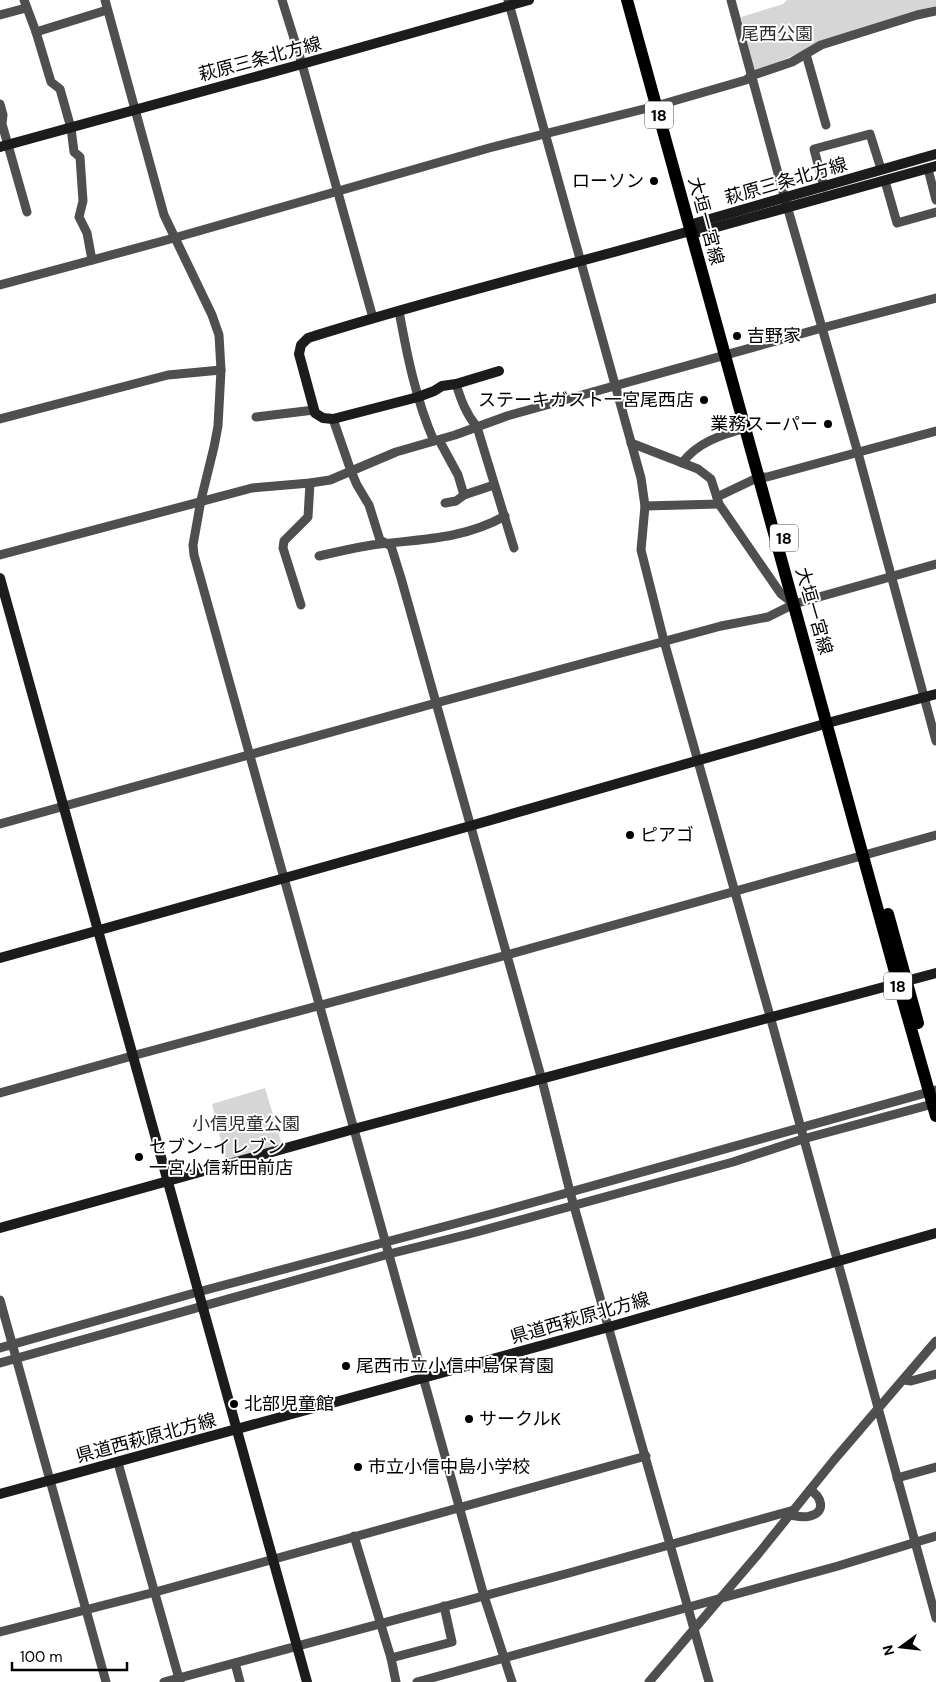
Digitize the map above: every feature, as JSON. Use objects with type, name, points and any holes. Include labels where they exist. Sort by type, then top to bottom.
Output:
[{"type":"main road","name":"大垣一宮線","points":[[627,0],[660,105],[695,229],[934,1098]]},
{"type":"main road","name":"大垣一宮線","points":[[634,0],[660,105]]},
{"type":"main road","name":"大垣一宮線","points":[[728,354],[746,428],[763,477]]},
{"type":"street","points":[[105,0],[164,215],[212,315],[219,335],[221,370],[218,426],[201,500],[193,545],[194,555],[484,1596],[512,1682]]},
{"type":"street","points":[[282,0],[302,64],[373,318]]},
{"type":"street","name":"萩原三条北方線","points":[[4,146],[302,64],[509,3],[529,0]]},
{"type":"street","points":[[731,0],[786,203],[858,453],[936,741]]},
{"type":"street","points":[[509,3],[641,478],[645,506],[640,550],[664,642],[699,760],[936,1618]]},
{"type":"street","points":[[0,15],[25,4],[36,32],[51,82],[60,89],[71,128],[74,152],[80,157],[83,201],[79,217],[87,233],[92,260]]},
{"type":"street","points":[[36,32],[108,10]]},
{"type":"street","points":[[0,286],[489,148],[660,105],[746,80],[751,76],[792,62],[821,45],[916,15],[936,11]]},
{"type":"street","points":[[806,54],[826,125]]},
{"type":"street","points":[[0,104],[3,115],[4,146],[27,212]]},
{"type":"street","points":[[824,187],[814,149],[870,134],[882,169]]},
{"type":"street","name":"萩原三条北方線","points":[[786,203],[824,187],[936,154]]},
{"type":"street","points":[[932,168],[936,200]]},
{"type":"street","name":"萩原三条北方線","points":[[314,410],[299,354],[301,345],[308,338],[373,318],[581,262],[786,203],[885,181],[932,168]]},
{"type":"street","points":[[885,181],[897,223],[936,212]]},
{"type":"street","points":[[0,555],[201,500],[252,488],[330,480],[396,452],[436,441],[507,416],[936,298]]},
{"type":"street","points":[[399,311],[418,397],[427,425],[458,475],[464,494]]},
{"type":"street","points":[[0,419],[168,375],[221,370]]},
{"type":"street","points":[[256,417],[314,410],[315,413],[323,418],[333,419],[418,397],[442,386],[456,384],[498,370]]},
{"type":"street","points":[[456,384],[462,403],[470,419],[477,427],[514,548]]},
{"type":"street","points":[[333,419],[351,471],[369,505],[380,540],[390,546],[401,578],[542,1080],[570,1192],[709,1682]]},
{"type":"street","points":[[682,463],[690,453],[703,444],[723,434],[746,428]]},
{"type":"street","points":[[645,506],[718,501],[763,477],[936,432]]},
{"type":"street","points":[[631,443],[698,469],[711,479],[718,501],[781,594],[797,603]]},
{"type":"street","points":[[300,604],[283,548],[284,541],[308,517],[310,483]]},
{"type":"street","points":[[445,503],[456,501],[464,494],[494,484]]},
{"type":"street","points":[[319,556],[470,532],[488,526],[505,516]]},
{"type":"street","points":[[0,824],[721,626],[768,617],[797,603],[936,564]]},
{"type":"street","points":[[0,578],[198,1292],[204,1306],[307,1682]]},
{"type":"street","points":[[0,958],[936,694]]},
{"type":"street","points":[[0,1093],[507,955],[936,835]]},
{"type":"street","points":[[0,1228],[770,1016],[936,973]]},
{"type":"street","points":[[0,1348],[800,1128],[934,1098]]},
{"type":"street","points":[[0,1363],[389,1254],[733,1162],[934,1098]]},
{"type":"street","name":"県道西萩原北方線","points":[[0,1494],[609,1328],[936,1233]]},
{"type":"street","points":[[0,1300],[106,1682]]},
{"type":"street","points":[[648,1682],[936,1341]]},
{"type":"street","points":[[904,1380],[912,1381],[936,1374]]},
{"type":"street","points":[[0,1632],[154,1592],[646,1456]]},
{"type":"street","points":[[118,1463],[179,1680]]},
{"type":"street","points":[[897,1478],[936,1467]]},
{"type":"street","points":[[164,1682],[179,1680],[297,1646],[792,1512],[810,1517],[819,1511],[821,1507],[816,1493],[810,1490]]},
{"type":"street","points":[[354,1536],[391,1658],[396,1682]]},
{"type":"street","points":[[417,1682],[838,1566],[936,1536]]},
{"type":"street","points":[[391,1658],[452,1642],[444,1606]]},
{"type":"street","points":[[235,1663],[240,1682]]},
{"type":"green space","name":"尾西公園","points":[[787,0],[936,0],[936,6],[811,48],[754,72],[741,17],[783,4]]},
{"type":"green space","name":"小信児童公園","points":[[265,1088],[282,1145],[226,1161],[212,1104]]},
{"type":"place","name":"ローソン","points":[[654,181]]},
{"type":"place","name":"吉野家","points":[[737,336]]},
{"type":"place","name":"ステーキガスト一宮尾西店","points":[[704,400]]},
{"type":"place","name":"業務スーパー","points":[[828,424]]},
{"type":"place","name":"ピアゴ","points":[[630,835]]},
{"type":"place","name":"セブン-イレブン 一宮小信新田前店","points":[[139,1157]]},
{"type":"place","name":"尾西市立小信中島保育園","points":[[346,1366]]},
{"type":"place","name":"北部児童館","points":[[234,1404]]},
{"type":"place","name":"サークルK","points":[[469,1419]]},
{"type":"place","name":"市立小信中島小学校","points":[[358,1467]]}]
